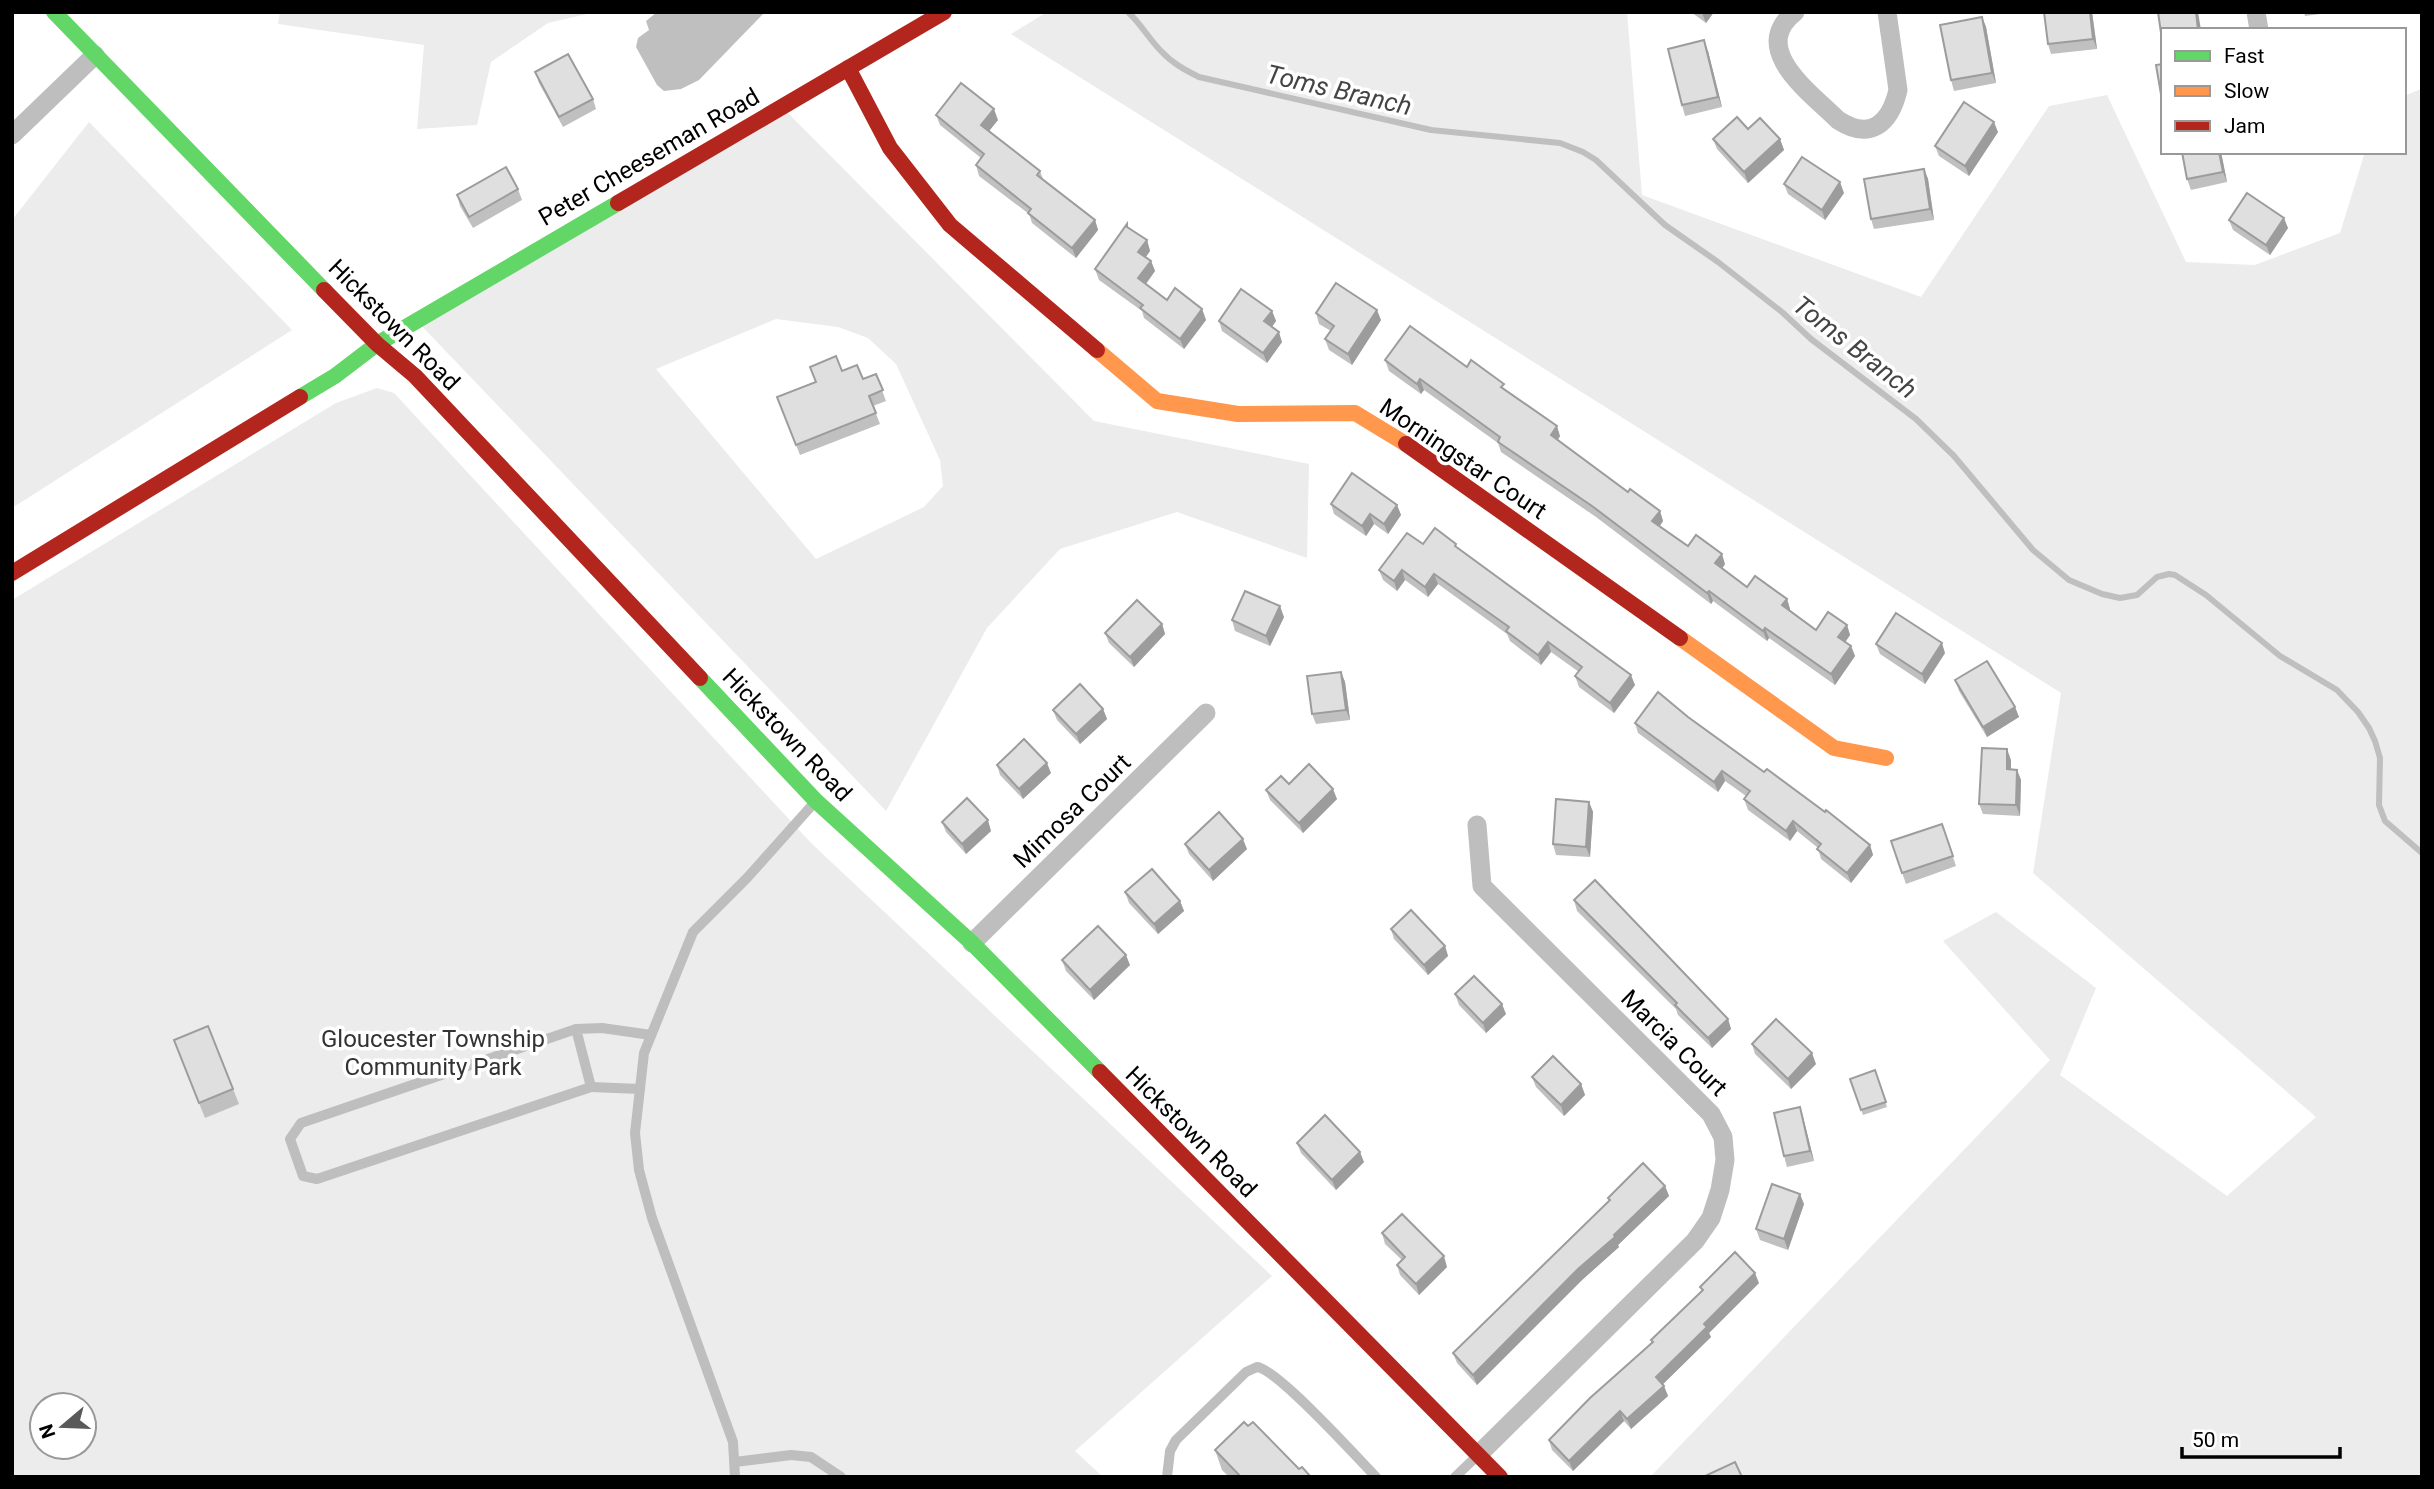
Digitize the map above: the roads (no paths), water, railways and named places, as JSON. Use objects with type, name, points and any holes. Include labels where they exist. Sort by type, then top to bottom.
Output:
[{"type":"street","name":"Hickstown Road","points":[[54,12],[377,344],[425,386],[816,801],[972,943],[1500,1477]]},
{"type":"street","name":"Peter Cheeseman Road","points":[[12,573],[335,376],[377,344],[944,12]]},
{"type":"street","points":[[1795,12],[1780,30],[1778,46],[1782,61],[1838,120],[1847,126],[1864,130],[1873,128],[1887,117],[1898,90],[1887,12]]},
{"type":"street","points":[[12,135],[95,55]]},
{"type":"street","name":"Morningstar Court","points":[[848,68],[890,148],[950,225],[1157,401],[1238,414],[1355,414],[1409,446],[1833,748],[1886,758]]},
{"type":"street","name":"Mimosa Court","points":[[972,943],[1206,713]]},
{"type":"street","name":"Marcia Court","points":[[1477,825],[1482,886],[1711,1114],[1723,1137],[1725,1160],[1720,1190],[1711,1217],[1695,1241],[1478,1455]]},
{"type":"lane","points":[[735,1477],[733,1441],[652,1218],[639,1170],[635,1133],[644,1053],[693,932],[747,878],[816,801]]},
{"type":"lane","points":[[640,1089],[590,1087],[317,1180],[303,1176],[290,1139],[301,1123],[576,1029],[601,1028],[651,1035]]},
{"type":"lane","points":[[576,1029],[590,1087]]},
{"type":"lane","points":[[1167,1477],[1170,1451],[1176,1440],[1246,1372],[1257,1367],[1270,1372],[1287,1387],[1376,1477]]},
{"type":"lane","points":[[735,1462],[791,1455],[811,1457],[841,1477]]},
{"type":"lane","points":[[1455,1477],[1478,1455]]},
{"type":"waterway","name":"Toms Branch","points":[[1128,12],[1165,55],[1199,77],[1431,130],[1560,143],[1596,160],[1665,225],[1718,262],[1782,312],[1811,339],[1916,419],[1954,456],[2033,550],[2069,580],[2102,594],[2120,598],[2137,595],[2157,577],[2175,575],[2206,595],[2280,656],[2337,690],[2358,712],[2375,741],[2380,758],[2379,805],[2385,821],[2422,853]]},
{"type":"park label","name":"Gloucester Township Community Park","points":[[433,1053]]}]
